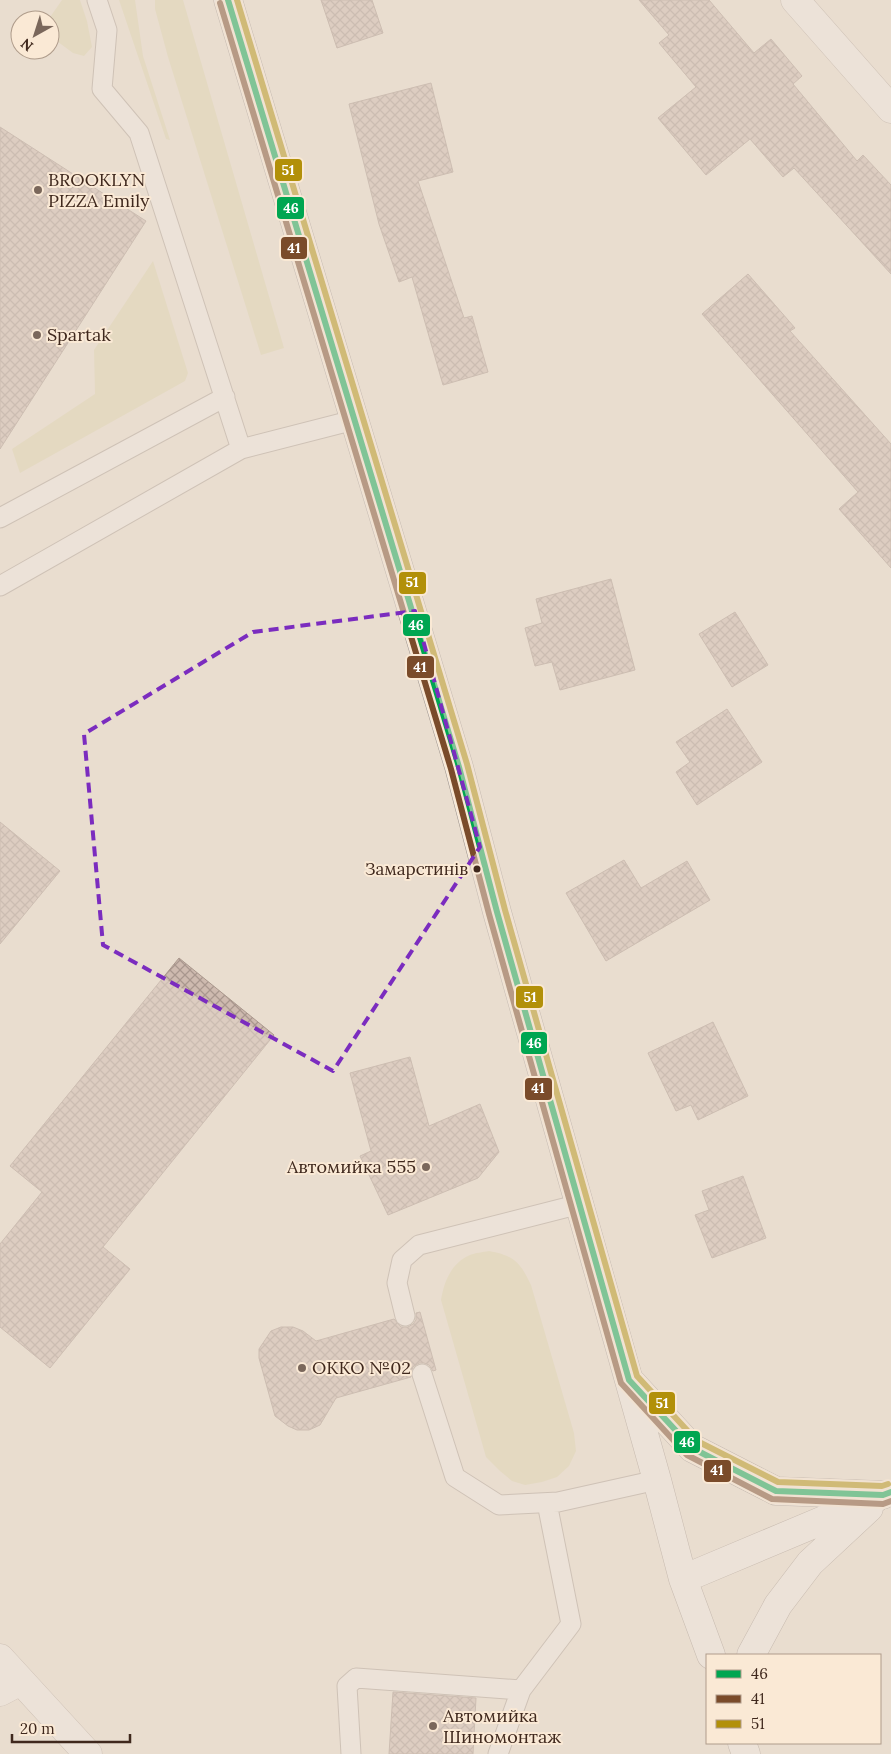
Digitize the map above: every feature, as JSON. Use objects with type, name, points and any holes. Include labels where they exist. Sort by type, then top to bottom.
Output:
[{"type":"main road","points":[[228,0],[459,767],[497,912],[657,1480],[683,1579],[710,1654]]},
{"type":"main road","points":[[794,0],[891,110]]},
{"type":"main road","points":[[629,1380],[692,1448],[776,1491],[887,1494]]},
{"type":"main road","points":[[683,1579],[887,1494]]},
{"type":"main road","points":[[752,1654],[778,1605],[810,1563],[887,1494]]},
{"type":"main road","points":[[0,1658],[10,1686],[88,1754]]},
{"type":"lane","points":[[97,0],[107,30],[102,89],[139,133],[226,397],[241,449]]},
{"type":"lane","points":[[0,518],[226,397]]},
{"type":"lane","points":[[0,586],[241,449],[354,420]]},
{"type":"lane","points":[[405,1316],[397,1282],[402,1260],[420,1245],[580,1204]]},
{"type":"lane","points":[[422,1374],[455,1477],[499,1505],[558,1502],[657,1480]]},
{"type":"lane","points":[[498,1754],[521,1690],[570,1624],[547,1503]]},
{"type":"lane","points":[[351,1754],[348,1686],[356,1678],[521,1690]]},
{"type":"highlighted area","points":[[415,611],[480,847],[333,1071],[103,945],[84,734],[253,632]]},
{"type":"shaded area","points":[[62,0],[80,0],[87,21],[92,47],[84,56],[73,53],[60,43],[60,10],[55,10]]},
{"type":"shaded area","points":[[119,0],[135,0],[143,56],[170,140],[166,139]]},
{"type":"shaded area","points":[[155,0],[183,0],[284,348],[261,355],[168,57],[155,9]]},
{"type":"shaded area","points":[[153,261],[188,373],[185,381],[20,473],[12,449],[95,394],[94,350]]},
{"type":"shaded area","points":[[489,1251],[505,1255],[516,1261],[531,1285],[574,1433],[576,1451],[569,1466],[557,1477],[542,1482],[525,1485],[512,1481],[486,1457],[441,1300],[446,1280],[453,1268],[463,1258]]},
{"type":"building","points":[[321,0],[372,0],[383,33],[337,48]]},
{"type":"building","points":[[639,0],[709,0],[754,53],[771,39],[802,76],[793,84],[857,161],[863,155],[891,185],[891,274],[794,168],[783,177],[750,139],[706,175],[658,118],[696,87],[659,43],[669,35]]},
{"type":"building","points":[[431,83],[453,172],[418,181],[464,318],[472,316],[488,372],[443,385],[412,277],[399,282],[379,224],[349,104]]},
{"type":"building","name":"Spartak","points":[[0,127],[146,221],[0,449]]},
{"type":"building","points":[[748,274],[795,328],[790,331],[891,444],[891,568],[839,509],[858,492],[702,314]]},
{"type":"building","points":[[611,579],[635,670],[560,690],[552,662],[535,666],[525,628],[542,623],[536,599]]},
{"type":"building","points":[[735,612],[768,665],[732,687],[699,634]]},
{"type":"building","points":[[727,709],[762,762],[697,805],[676,772],[690,762],[676,742]]},
{"type":"building","points":[[0,822],[60,871],[0,944]]},
{"type":"building","points":[[624,860],[641,888],[687,861],[710,900],[606,961],[566,893]]},
{"type":"building","points":[[179,958],[274,1035],[103,1247],[130,1269],[50,1368],[0,1327],[0,1244],[42,1192],[10,1166]]},
{"type":"building","points":[[713,1022],[748,1096],[698,1120],[691,1105],[676,1111],[648,1053]]},
{"type":"building","name":"Автомийка 555","points":[[410,1057],[429,1126],[480,1104],[499,1152],[478,1178],[388,1215],[360,1156],[371,1151],[350,1073]]},
{"type":"building","points":[[743,1176],[766,1238],[712,1258],[695,1215],[709,1210],[702,1191]]},
{"type":"building","points":[[420,1312],[436,1370],[433,1371],[429,1365],[419,1363],[413,1367],[411,1377],[336,1398],[320,1425],[309,1430],[297,1430],[275,1416],[259,1358],[259,1349],[271,1331],[281,1327],[293,1327],[303,1331],[316,1341],[394,1319],[401,1327],[408,1327],[416,1320],[416,1313]]},
{"type":"building","name":"Автомийка Шиномонтаж","points":[[393,1692],[476,1698],[473,1754],[389,1754]]},
{"type":"transit line","name":"46","points":[[228,0],[459,767],[497,912],[629,1380],[692,1448],[776,1491],[883,1495],[891,1492]]},
{"type":"transit line","name":"51","points":[[237,0],[467,764],[505,910],[637,1376],[697,1441],[778,1482],[882,1486],[888,1484]]},
{"type":"transit line","name":"41","points":[[220,3],[451,769],[489,914],[621,1383],[687,1455],[772,1499],[883,1504],[891,1501]]},
{"type":"place","name":"BROOKLYN PIZZA Emily","points":[[38,190]]},
{"type":"place","name":"Spartak","points":[[37,335]]},
{"type":"place","name":"Замарстинів","points":[[477,869]]},
{"type":"place","name":"Автомийка 555","points":[[426,1167]]},
{"type":"place","name":"ОККО №02","points":[[302,1368]]},
{"type":"place","name":"Автомийка Шиномонтаж","points":[[433,1726]]}]
